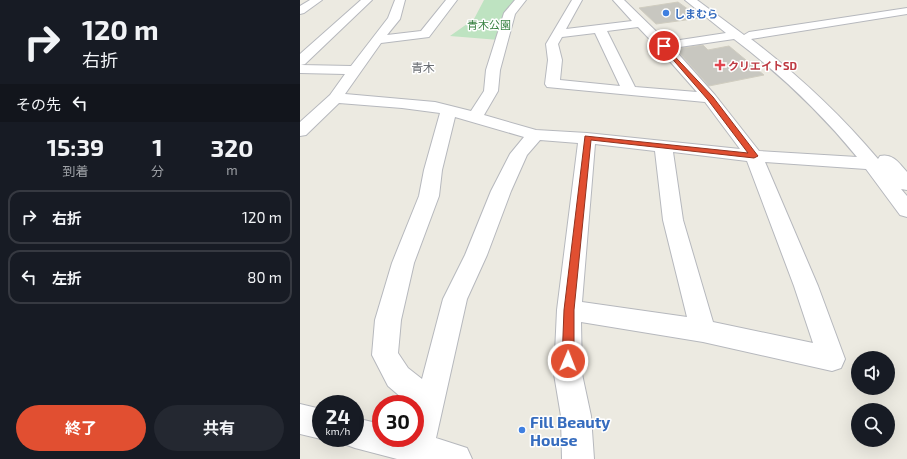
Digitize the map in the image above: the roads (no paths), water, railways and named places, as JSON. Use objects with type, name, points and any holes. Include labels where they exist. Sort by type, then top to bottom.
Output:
[{"type":"street","points":[[300,11],[317,0]]},
{"type":"street","points":[[300,61],[366,0]]},
{"type":"street","points":[[300,131],[335,98],[376,40],[394,19],[400,0]]},
{"type":"street","points":[[376,40],[425,34],[452,0]]},
{"type":"street","points":[[475,117],[491,91],[494,70],[510,13],[521,0]]},
{"type":"street","points":[[577,0],[552,44],[555,60],[552,84],[710,98]]},
{"type":"street","points":[[569,310],[703,331],[832,359],[806,286],[754,156],[710,98],[664,46],[618,0]]},
{"type":"street","points":[[690,0],[742,35],[814,89],[904,177]]},
{"type":"street","points":[[702,0],[796,83],[846,133],[907,210]]},
{"type":"street","points":[[664,46],[907,11]]},
{"type":"street","points":[[558,34],[640,23]]},
{"type":"street","points":[[599,28],[630,91]]},
{"type":"street","points":[[300,69],[356,70]]},
{"type":"street","points":[[335,98],[435,107],[535,135],[587,138],[754,156],[872,164]]},
{"type":"street","points":[[429,403],[398,377],[385,355],[388,320],[403,263],[429,196],[433,170],[448,111]]},
{"type":"street","points":[[416,454],[455,299],[476,255],[501,191],[519,154],[535,135]]},
{"type":"street","points":[[578,459],[576,416],[568,374],[569,310],[587,138]]},
{"type":"street","points":[[663,146],[674,220],[703,331]]},
{"type":"street","points":[[300,419],[312,422]]},
{"type":"street","points":[[364,436],[416,454],[456,459]]},
{"type":"place","name":"しまむら","points":[[666,13]]},
{"type":"place","name":"クリエイトSD","points":[[720,65]]},
{"type":"place","name":"Fill Beauty House","points":[[522,430]]},
{"type":"district","name":"青木","points":[[423,67]]},
{"type":"park label","name":"青木公園","points":[[489,24]]}]
